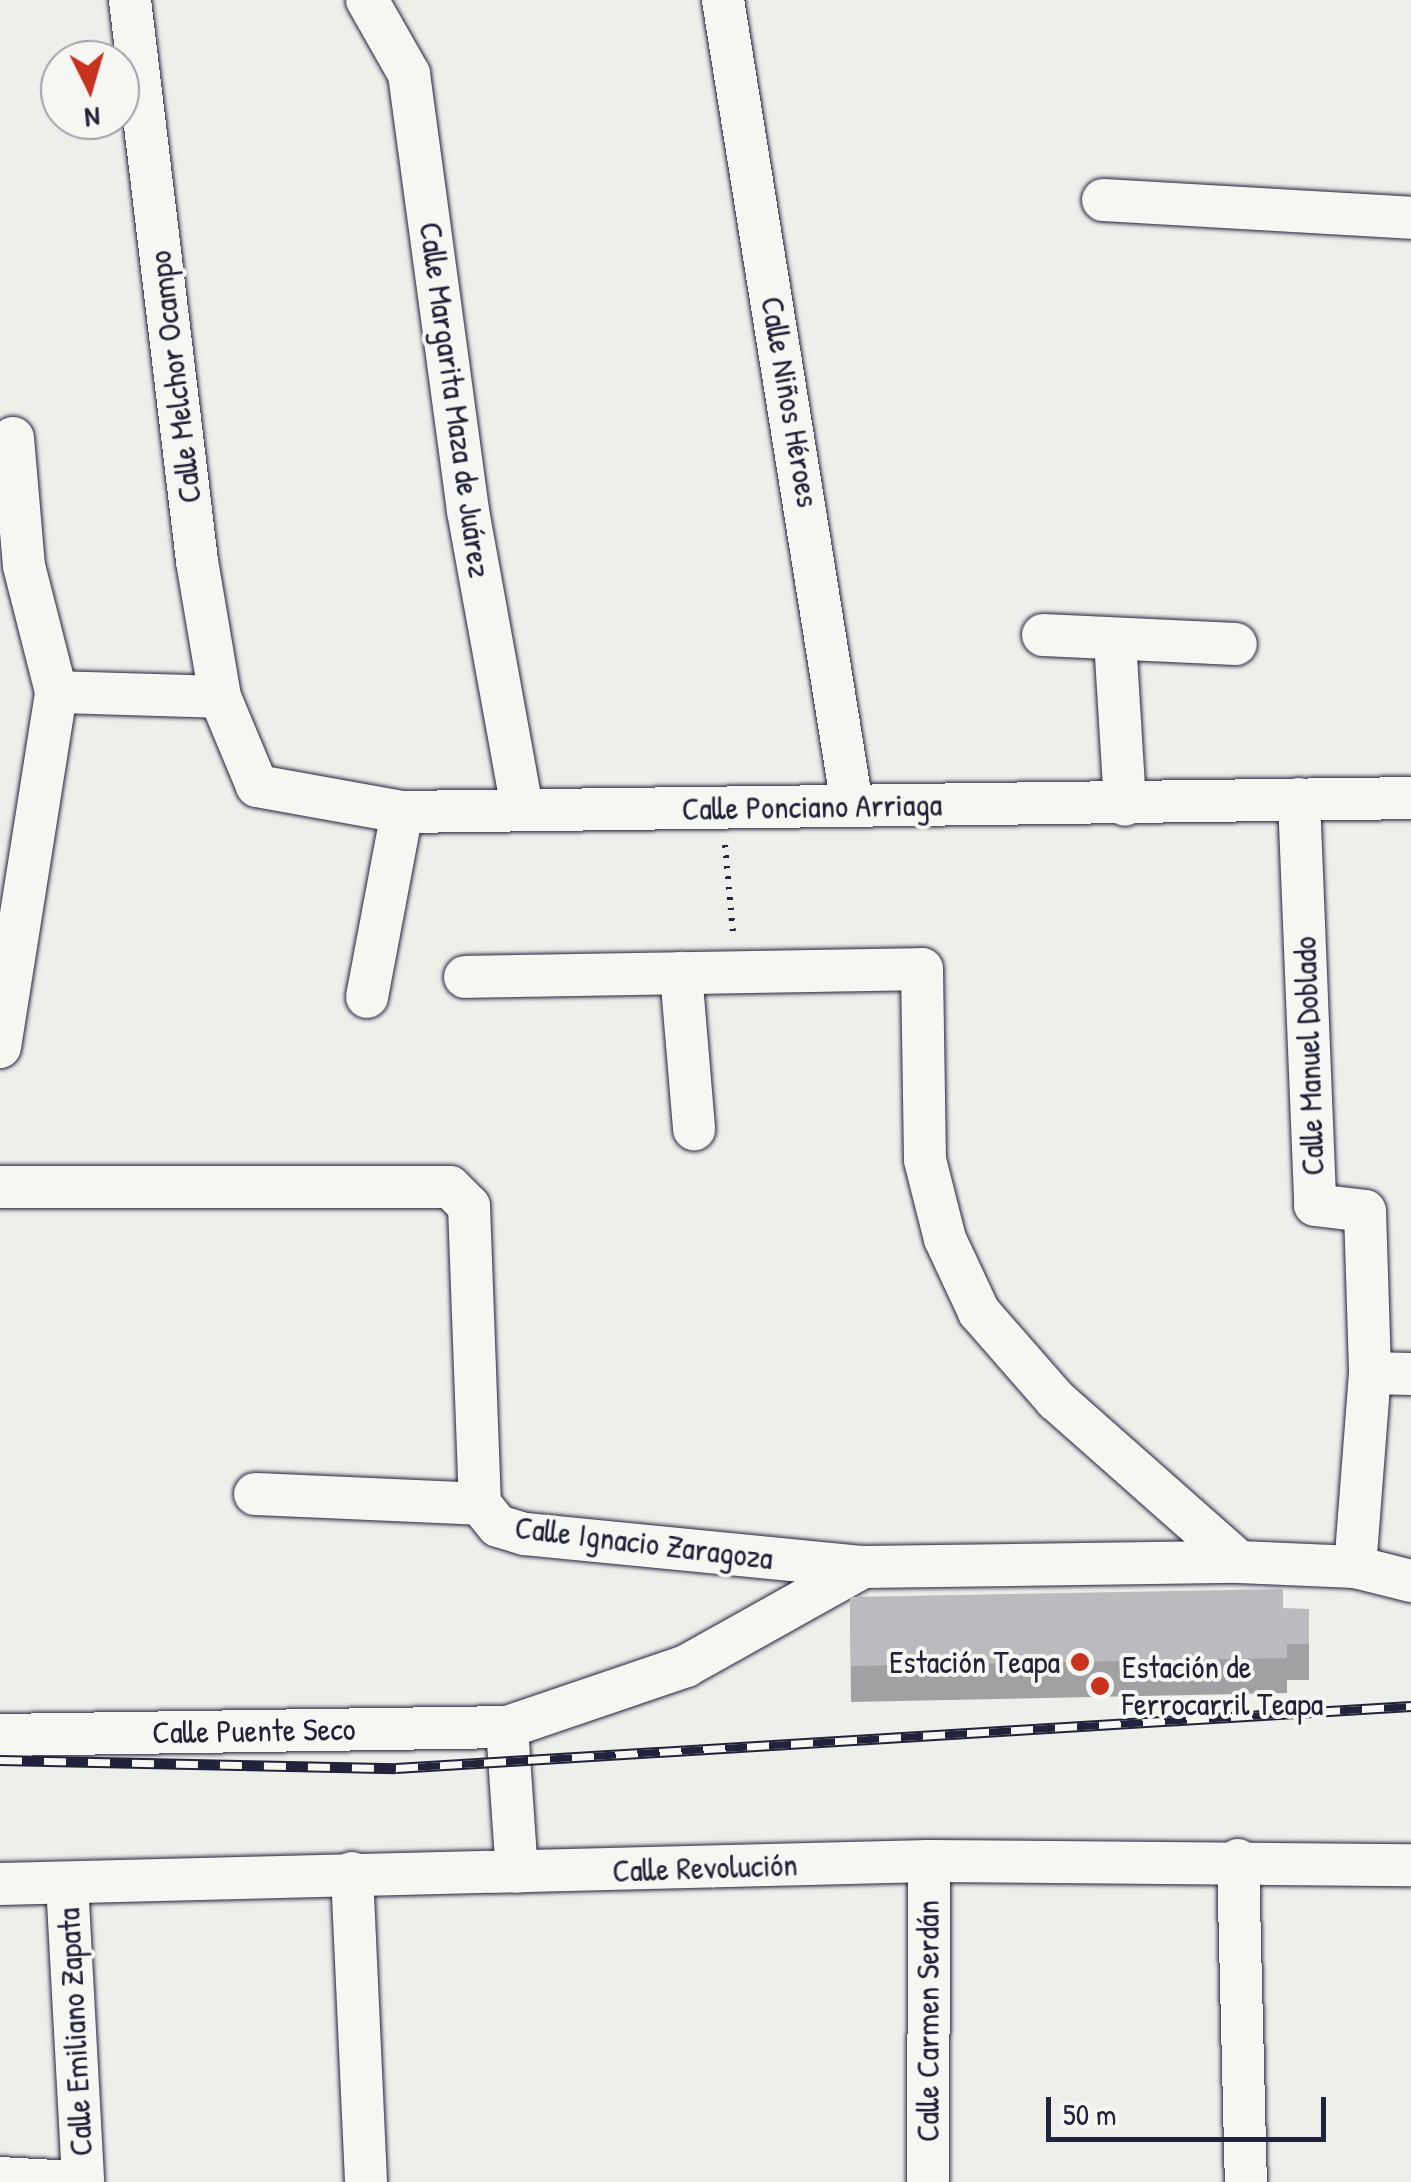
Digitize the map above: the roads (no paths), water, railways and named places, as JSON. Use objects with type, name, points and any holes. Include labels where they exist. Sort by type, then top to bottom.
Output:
[{"type":"street","name":"Calle Melchor Ocampo","points":[[130,0],[220,697],[236,750]]},
{"type":"street","name":"Calle Margarita Maza de Juárez","points":[[367,0],[409,74],[468,511],[522,809]]},
{"type":"street","name":"Calle Niños Héroes","points":[[723,0],[852,805]]},
{"type":"street","points":[[1103,200],[1411,218]]},
{"type":"street","points":[[0,1048],[5,980],[56,692],[24,566],[12,438]]},
{"type":"street","points":[[1043,635],[1236,644]]},
{"type":"street","points":[[1114,640],[1125,805]]},
{"type":"street","points":[[56,692],[220,697]]},
{"type":"street","name":"Calle Ponciano Arriaga","points":[[236,750],[257,786],[402,812],[1125,805],[1411,798]]},
{"type":"street","name":"Calle Manuel Doblado","points":[[1299,798],[1315,1205],[1365,1211],[1390,1373],[1355,1567]]},
{"type":"street","points":[[368,997],[402,812]]},
{"type":"street","points":[[465,977],[922,968],[925,1160],[945,1239],[979,1312],[1056,1400],[1239,1562]]},
{"type":"street","points":[[681,973],[694,1129]]},
{"type":"street","name":"Calle Ignacio Zaragoza","points":[[0,1187],[450,1187],[469,1206],[480,1504],[498,1526],[525,1534],[863,1567],[1239,1562],[1355,1567],[1411,1581]]},
{"type":"street","points":[[255,1494],[480,1504]]},
{"type":"street","name":"Calle Puente Seco","points":[[0,1735],[507,1727],[686,1666],[863,1567]]},
{"type":"street","points":[[507,1727],[517,1872]]},
{"type":"street","name":"Calle Revolución","points":[[0,1884],[929,1860],[1238,1860],[1411,1866]]},
{"type":"street","name":"Calle Carmen Serdán","points":[[928,2182],[929,1860]]},
{"type":"street","points":[[1238,1860],[1246,2182]]},
{"type":"street","points":[[352,1873],[366,2182]]},
{"type":"street","name":"Calle Emiliano Zapata","points":[[67,1883],[83,2182]]},
{"type":"street","points":[[0,2178],[76,2182]]},
{"type":"railway","points":[[0,1760],[396,1768],[1411,1706]]},
{"type":"place","name":"Estación Teapa","points":[[1080,1662]]},
{"type":"place","name":"Estación de Ferrocarril Teapa","points":[[1100,1686]]}]
